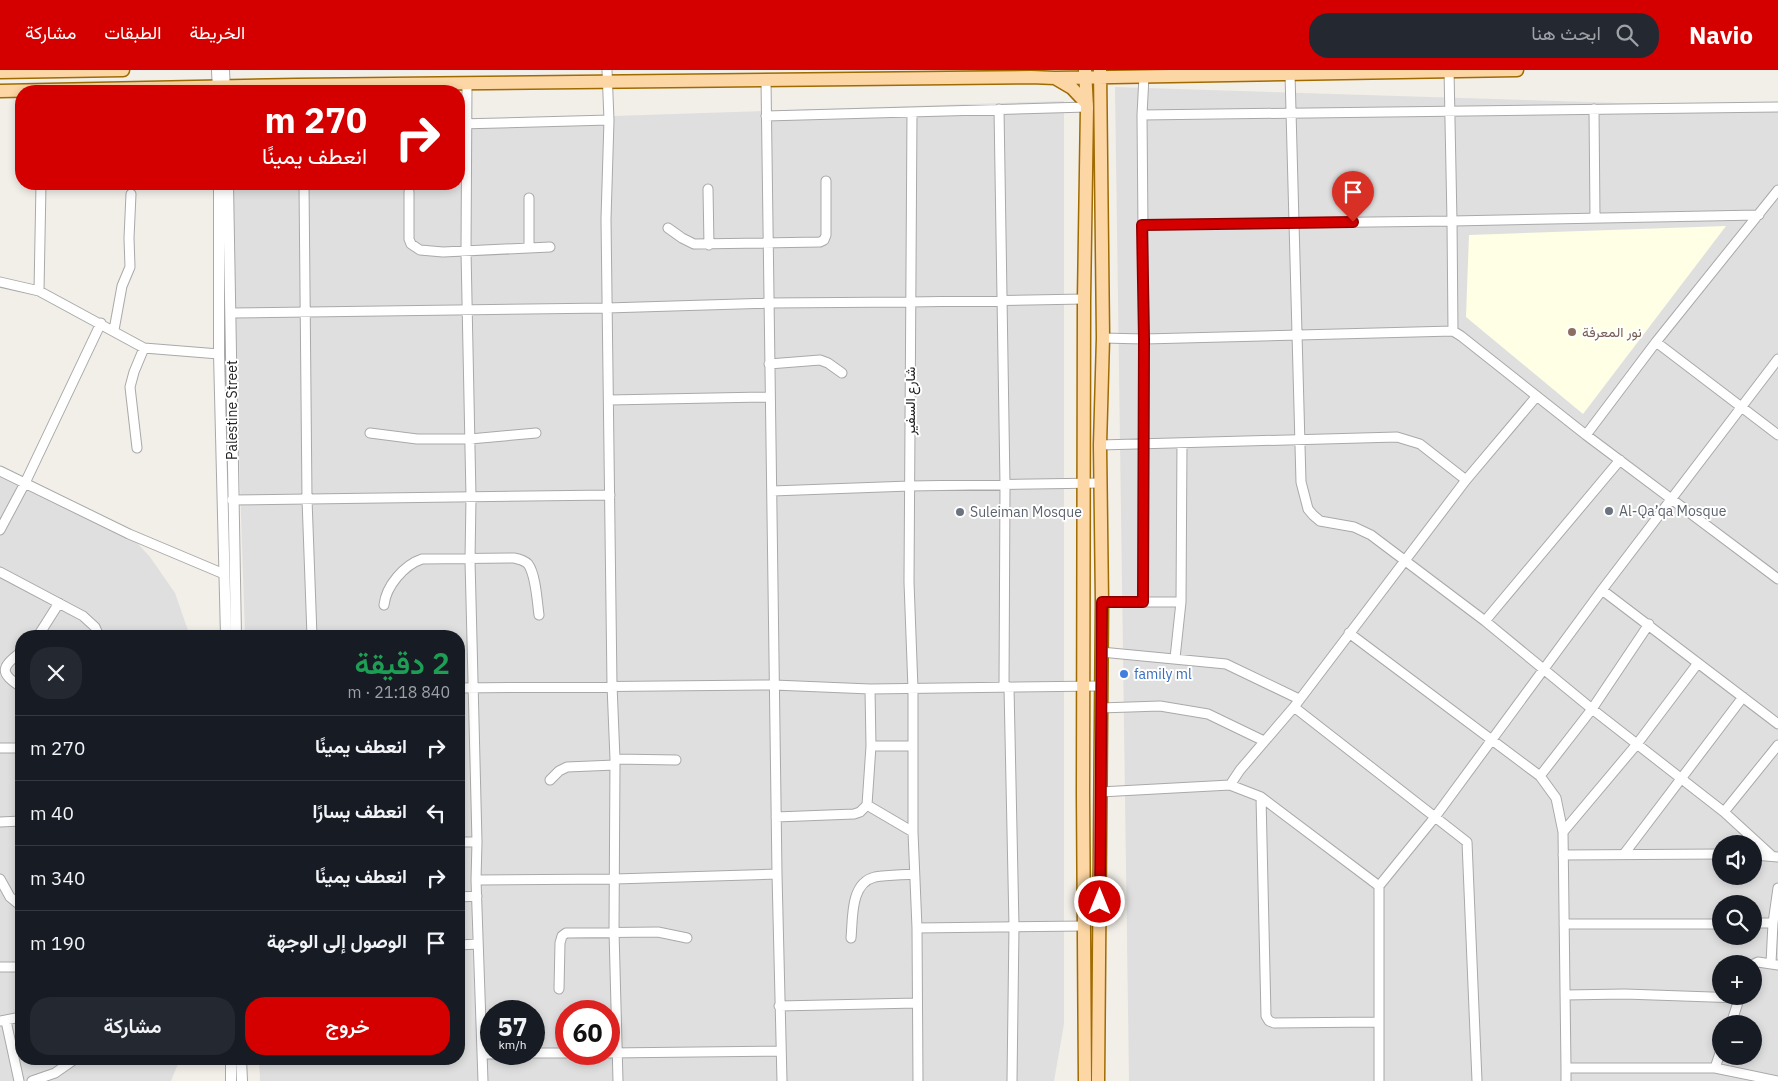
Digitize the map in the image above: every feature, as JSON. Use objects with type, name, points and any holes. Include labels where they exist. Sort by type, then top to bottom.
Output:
[{"type":"main road","points":[[0,72],[28,70],[123,70]]},
{"type":"main road","points":[[426,85],[607,76],[766,81],[1055,78],[1085,74],[1144,76],[1517,70]]},
{"type":"main road","points":[[1085,74],[1091,104],[1101,226],[1103,338],[1100,446],[1102,602],[1098,1081]]},
{"type":"main road","points":[[1085,1081],[1083,795],[1085,227],[1091,104],[1100,74]]},
{"type":"main road","points":[[1091,104],[1120,76]]},
{"type":"main road","points":[[1055,78],[1072,88],[1091,104]]},
{"type":"main road","points":[[0,91],[15,91]]},
{"type":"main road","points":[[1085,227],[1101,226]]},
{"type":"main road","points":[[1084,564],[1101,564]]},
{"type":"street","points":[[217,70],[221,85]]},
{"type":"street","points":[[222,85],[224,70]]},
{"type":"street","points":[[1449,71],[1453,331]]},
{"type":"street","points":[[1290,74],[1299,438],[1301,482],[1308,508],[1320,521],[1354,527],[1404,560],[1485,621],[1592,709],[1724,812],[1775,856]]},
{"type":"street","points":[[607,76],[609,120],[606,218],[607,308],[612,685],[615,762],[613,1000]]},
{"type":"street","points":[[1143,602],[1144,339],[1142,115],[1144,76]]},
{"type":"street","points":[[766,81],[779,1006],[782,1081]]},
{"type":"street","points":[[465,100],[467,84]]},
{"type":"street","points":[[766,116],[912,113],[1091,104]]},
{"type":"street","points":[[1142,115],[1778,107]]},
{"type":"street","points":[[999,109],[1007,687],[1014,926],[1012,1081]]},
{"type":"street","points":[[1594,109],[1595,218]]},
{"type":"street","name":"شارع السفير","points":[[912,113],[909,582],[913,689],[913,832],[917,928],[918,1081]]},
{"type":"street","points":[[465,124],[609,120]]},
{"type":"street","points":[[668,228],[694,244],[820,242],[824,240],[827,229],[826,181]]},
{"type":"street","points":[[708,189],[709,245]]},
{"type":"street","points":[[39,291],[41,190]]},
{"type":"street","name":"Palestine Street","points":[[219,190],[219,354],[226,630]]},
{"type":"street","name":"Palestine Street","points":[[228,190],[232,500],[236,630]]},
{"type":"street","points":[[304,190],[307,498],[312,630]]},
{"type":"street","points":[[464,190],[471,497],[472,688],[480,1000]]},
{"type":"street","points":[[1586,435],[1656,342],[1778,190]]},
{"type":"street","points":[[408,192],[409,239],[411,244],[420,250],[466,252],[550,247]]},
{"type":"street","points":[[114,330],[122,286],[130,265],[128,238],[131,194]]},
{"type":"street","points":[[529,198],[530,247]]},
{"type":"street","points":[[1142,225],[1759,215]]},
{"type":"street","points":[[0,282],[39,291],[114,330],[144,348],[219,354]]},
{"type":"street","points":[[231,313],[607,308],[770,303],[1002,301],[1084,298]]},
{"type":"street","points":[[0,530],[25,483],[101,323]]},
{"type":"street","points":[[1103,338],[1296,336],[1453,331],[1671,500],[1778,578]]},
{"type":"street","points":[[1656,342],[1778,435]]},
{"type":"street","points":[[137,448],[130,386],[144,348]]},
{"type":"street","points":[[1379,1081],[1379,886],[1435,817],[1602,590],[1778,358]]},
{"type":"street","points":[[769,364],[820,360],[828,362],[842,373]]},
{"type":"street","points":[[1230,785],[1240,770],[1296,703],[1466,480],[1536,397]]},
{"type":"street","points":[[609,400],[770,398]]},
{"type":"street","points":[[370,433],[412,439],[470,439],[536,434]]},
{"type":"street","points":[[1100,446],[1299,438],[1397,437],[1420,444],[1466,480]]},
{"type":"street","points":[[1175,658],[1181,602],[1182,443]]},
{"type":"street","points":[[1485,621],[1620,460]]},
{"type":"street","points":[[0,470],[129,534],[224,574]]},
{"type":"street","points":[[772,491],[910,486],[1100,483]]},
{"type":"street","points":[[232,500],[610,495]]},
{"type":"street","points":[[384,605],[388,589],[416,561],[422,559],[470,560],[514,558],[521,559],[527,563],[532,572],[539,615]]},
{"type":"street","points":[[0,572],[83,616],[95,630]]},
{"type":"street","points":[[1602,590],[1778,724]]},
{"type":"street","points":[[1102,602],[1181,602]]},
{"type":"street","points":[[42,630],[59,603]]},
{"type":"street","points":[[1540,776],[1592,709],[1649,624]]},
{"type":"street","points":[[1349,633],[1540,776],[1556,798],[1563,832],[1566,1081]]},
{"type":"street","points":[[1101,652],[1226,664],[1296,703],[1435,817],[1464,838],[1469,847],[1477,1081]]},
{"type":"street","points":[[15,656],[6,663],[2,671],[6,679],[15,684]]},
{"type":"street","points":[[1563,832],[1637,744],[1698,663]]},
{"type":"street","points":[[465,688],[612,685],[774,685],[870,689],[1100,686]]},
{"type":"street","points":[[776,817],[854,814],[860,812],[867,805],[870,689]]},
{"type":"street","points":[[1624,854],[1682,780],[1743,697]]},
{"type":"street","points":[[1100,708],[1160,706],[1208,714],[1264,741]]},
{"type":"street","points":[[1724,812],[1778,744]]},
{"type":"street","points":[[870,746],[913,746]]},
{"type":"street","points":[[0,748],[15,748]]},
{"type":"street","points":[[550,780],[568,767],[615,762],[676,760]]},
{"type":"street","points":[[1100,792],[1230,785],[1261,797],[1379,886]]},
{"type":"street","points":[[1261,797],[1266,1016],[1269,1021],[1274,1023],[1379,1022]]},
{"type":"street","points":[[867,805],[913,832]]},
{"type":"street","points":[[0,822],[15,822]]},
{"type":"street","points":[[465,842],[477,842]]},
{"type":"street","points":[[1563,855],[1712,854]]},
{"type":"street","points":[[1762,855],[1775,856]]},
{"type":"street","points":[[476,880],[615,879],[777,874]]},
{"type":"street","points":[[851,938],[855,896],[863,884],[874,878],[914,874]]},
{"type":"street","points":[[0,878],[10,897],[15,901]]},
{"type":"street","points":[[1774,964],[1773,923],[1778,888]]},
{"type":"street","points":[[465,897],[477,896]]},
{"type":"street","points":[[1762,924],[1773,923]]},
{"type":"street","points":[[1564,924],[1712,924]]},
{"type":"street","points":[[917,928],[1084,926]]},
{"type":"street","points":[[559,989],[560,943],[562,936],[566,933],[658,932],[687,938]]},
{"type":"street","points":[[465,945],[478,944]]},
{"type":"street","points":[[0,967],[15,967]]},
{"type":"street","points":[[1565,995],[1625,994],[1712,996]]},
{"type":"street","points":[[779,1006],[918,1003]]},
{"type":"street","points":[[3,1021],[19,1081]]},
{"type":"street","points":[[620,1053],[780,1051]]},
{"type":"street","points":[[32,1081],[55,1073],[66,1065]]},
{"type":"street","points":[[231,1065],[232,1081]]},
{"type":"street","points":[[241,1065],[242,1081]]},
{"type":"street","points":[[482,1065],[483,1081]]},
{"type":"street","points":[[615,1065],[618,1081]]},
{"type":"street","points":[[1566,1068],[1715,1068],[1778,1081]]},
{"type":"shaded area","points":[[1115,87],[1778,108],[1778,1081],[1129,1081]]},
{"type":"shaded area","points":[[1064,101],[1064,1024],[1054,1081],[260,1081],[259,1065],[465,1065],[465,630],[245,630],[230,190],[465,190],[465,121]]},
{"type":"shaded area","points":[[1726,226],[1583,414],[1466,317],[1469,235]]},
{"type":"shaded area","points":[[0,471],[129,534],[150,557],[175,593],[188,630],[15,630],[15,1065],[178,1065],[171,1081],[0,1081]]},
{"type":"place","name":"نور المعرفة","points":[[1572,332]]},
{"type":"place","name":"Al-Qa’qa Mosque","points":[[1609,511]]},
{"type":"place","name":"Suleiman Mosque","points":[[960,512]]},
{"type":"place","name":"family ml","points":[[1124,674]]},
{"type":"route","points":[[1100,902],[1102,602],[1143,602],[1144,339],[1142,225],[1353,222]]}]
